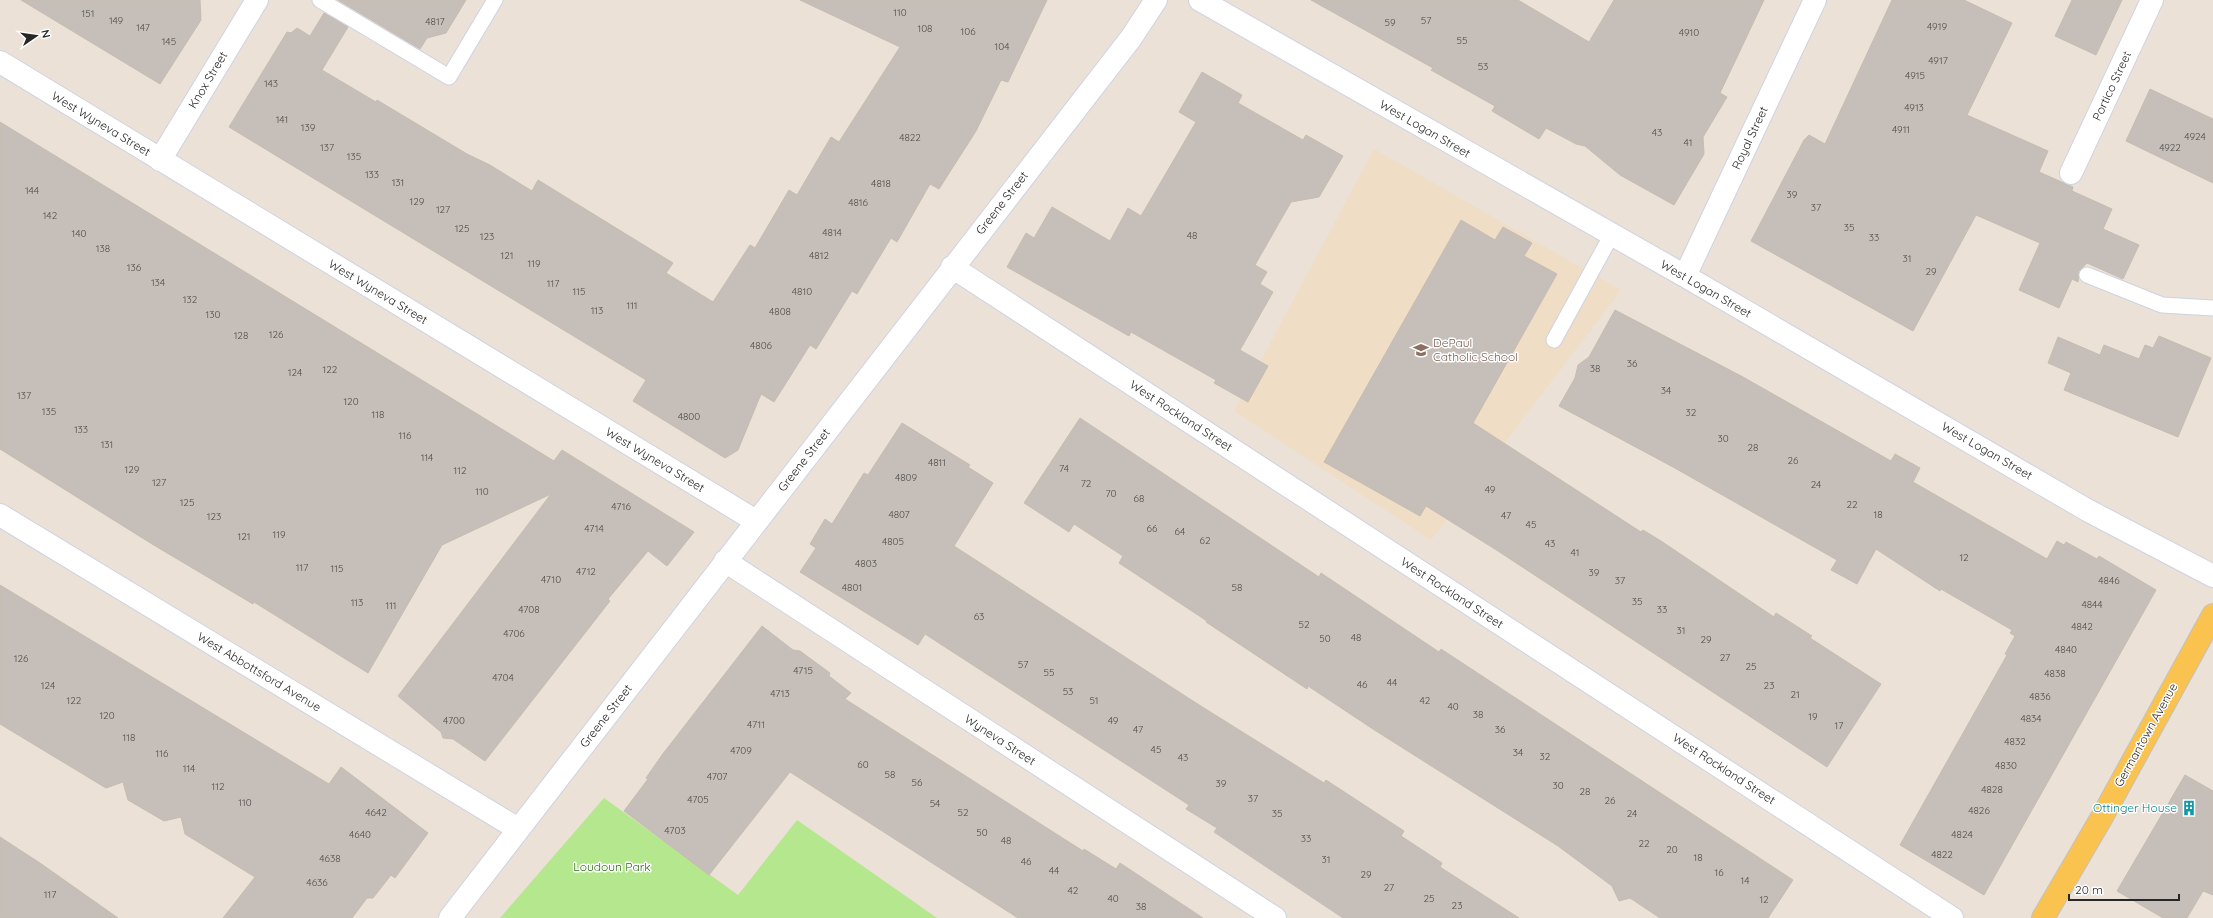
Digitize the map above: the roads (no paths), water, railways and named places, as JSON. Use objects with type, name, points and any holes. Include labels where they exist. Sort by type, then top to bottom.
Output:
[{"type":"main road","name":"Germantown Avenue","points":[[2043,918],[2098,824],[2213,615]]},
{"type":"street","name":"Knox Street","points":[[160,160],[257,0]]},
{"type":"street","name":"Greene Street","points":[[450,918],[952,267],[1131,38],[1156,0]]},
{"type":"street","name":"West Logan Street","points":[[1200,0],[1611,236],[1684,276],[2087,510],[2213,576]]},
{"type":"street","name":"Royal Street","points":[[1684,276],[1815,0]]},
{"type":"street","name":"Portico Street","points":[[2071,173],[2152,0]]},
{"type":"street","name":"West Wyneva Street","points":[[0,62],[756,521]]},
{"type":"street","name":"West Rockland Street","points":[[952,267],[1952,918]]},
{"type":"street","name":"West Abbottsford Avenue","points":[[0,515],[518,829]]},
{"type":"street","name":"Wyneva Street","points":[[726,561],[1275,918]]},
{"type":"lane","points":[[320,0],[450,77],[495,0]]},
{"type":"lane","points":[[1554,340],[1611,236]]},
{"type":"lane","points":[[2087,275],[2162,305],[2213,308]]},
{"type":"place","name":"DePaul Catholic School","points":[[1421,350]]},
{"type":"place","name":"Ottinger House","points":[[2189,808]]},
{"type":"park label","name":"Loudoun Park","points":[[612,867]]}]
